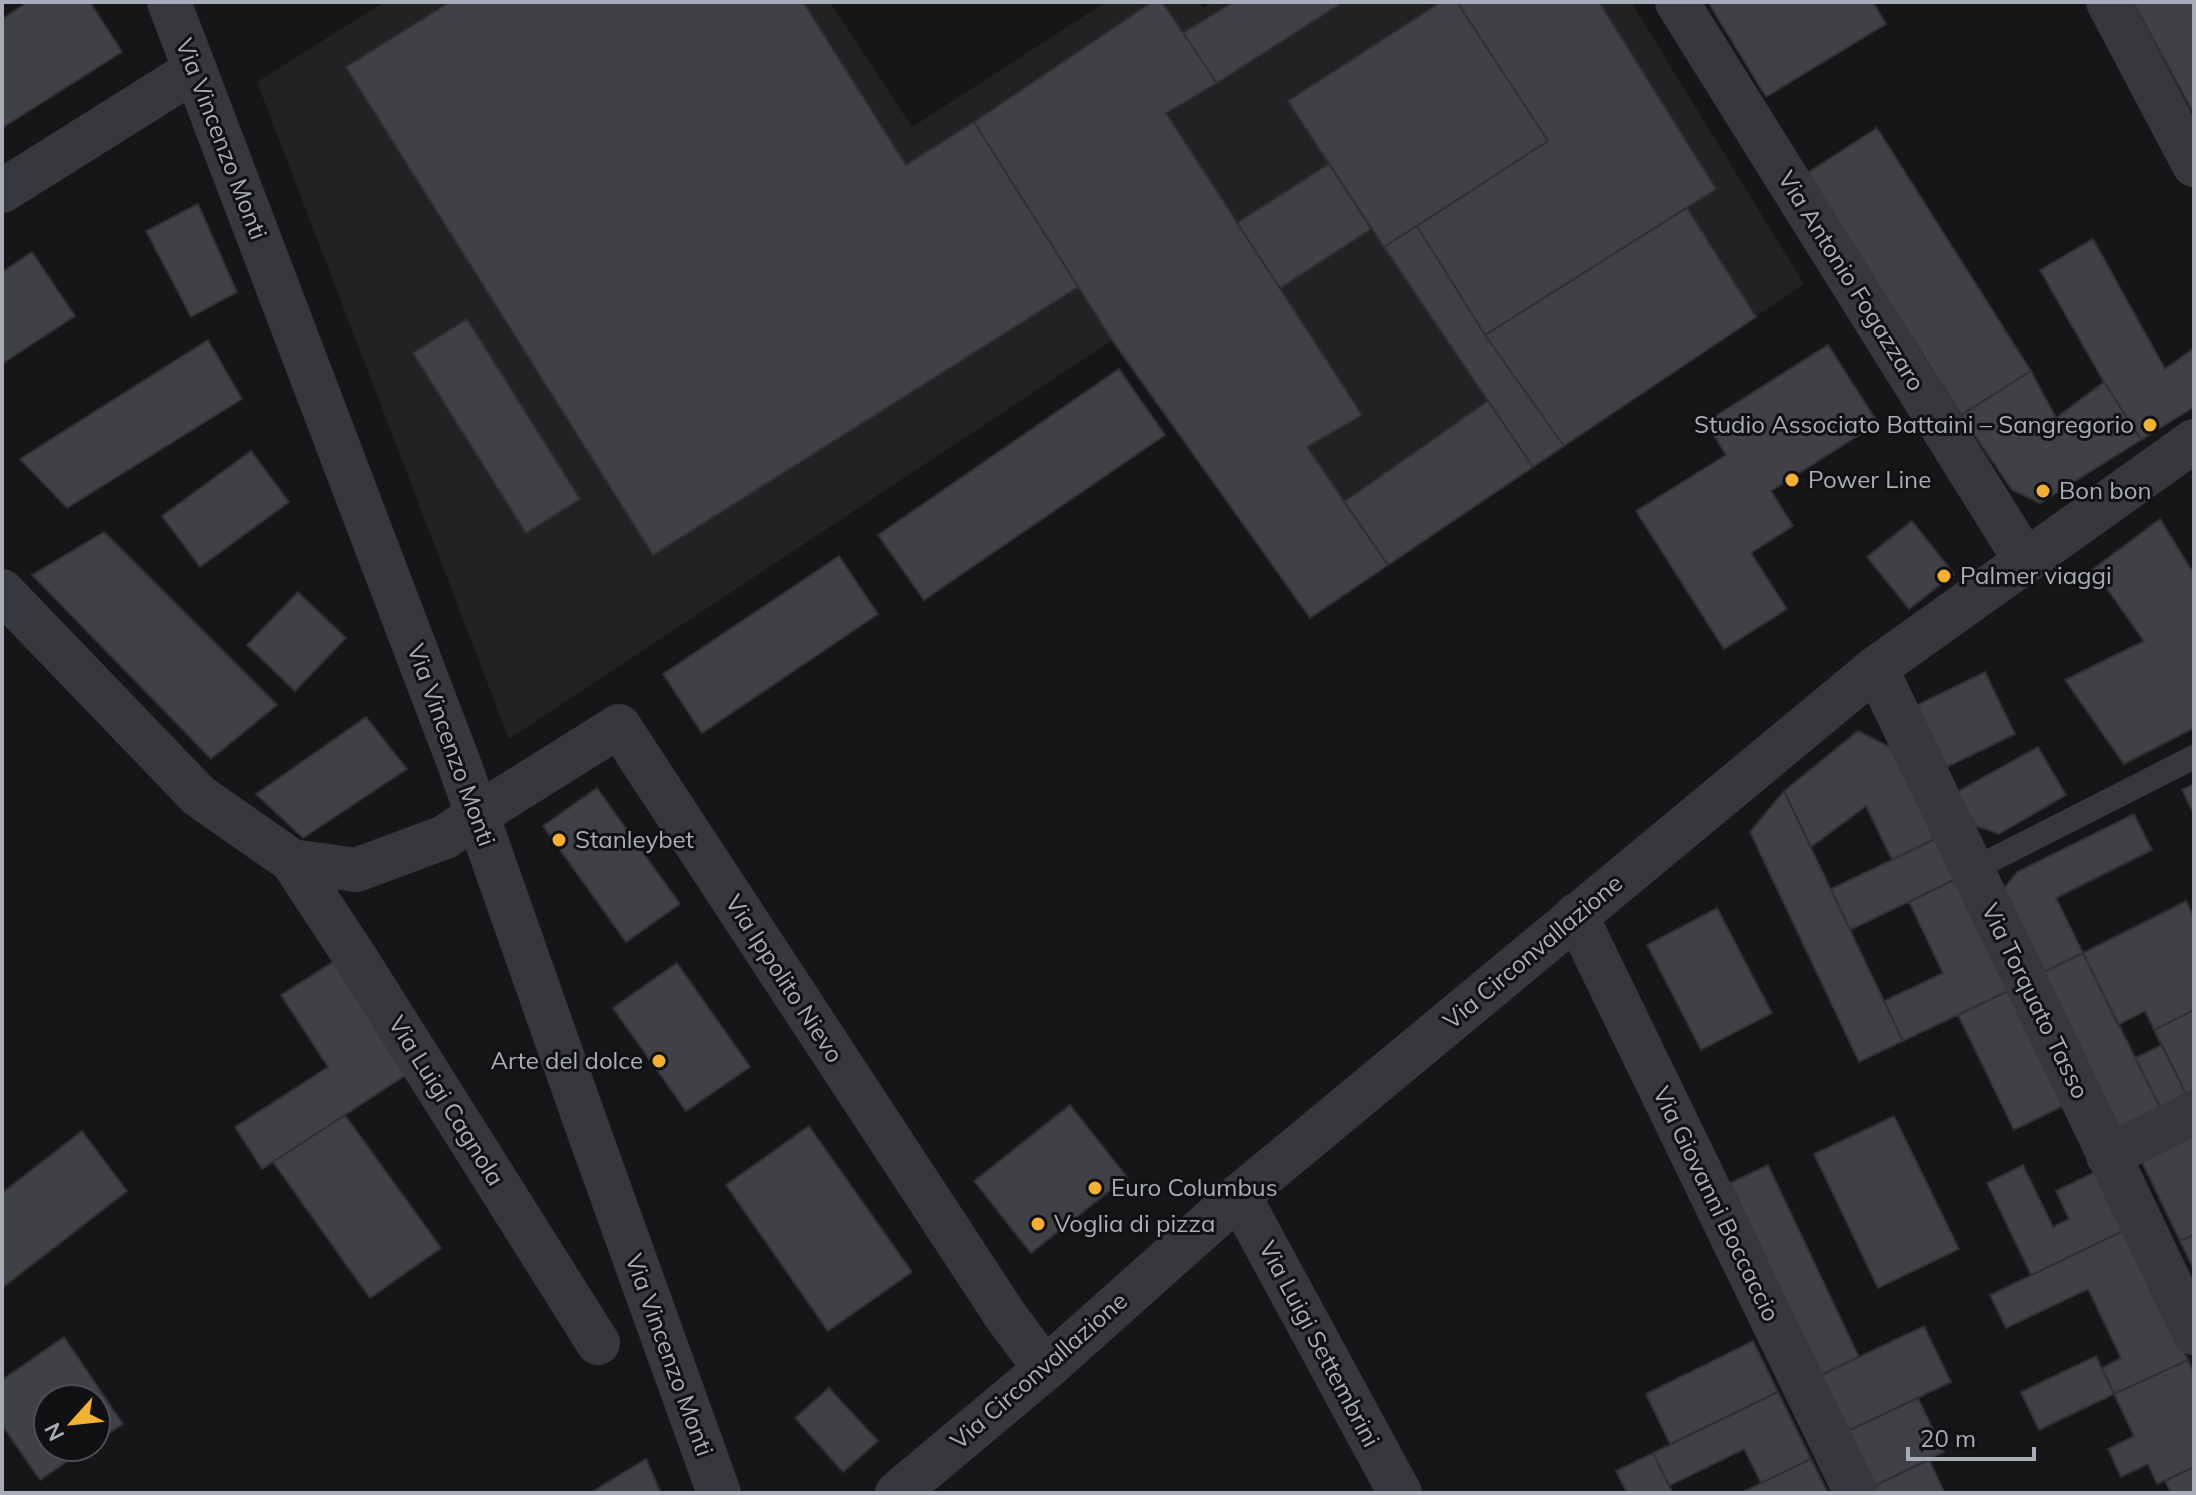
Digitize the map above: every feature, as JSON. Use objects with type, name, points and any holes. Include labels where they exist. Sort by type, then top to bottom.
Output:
[{"type":"street","name":"Via Vincenzo Monti","points":[[169,2],[477,815],[719,1493]]},
{"type":"street","name":"Via Antonio Fogazzaro","points":[[1677,2],[2025,560]]},
{"type":"street","points":[[2108,2],[2194,165]]},
{"type":"street","points":[[2,191],[195,70]]},
{"type":"street","name":"Via Circonvallazione","points":[[897,1493],[1045,1369],[1239,1196],[1876,668],[2194,441]]},
{"type":"street","name":"Via Luigi Cagnola","points":[[2,591],[199,796],[292,861],[598,1343]]},
{"type":"street","name":"Via Torquato Tasso","points":[[1876,668],[2194,1333]]},
{"type":"street","name":"Via Ippolito Nievo","points":[[477,815],[619,726],[1005,1315],[1045,1369]]},
{"type":"street","name":"Via Luigi Cagnola","points":[[292,861],[356,870],[445,837],[477,815]]},
{"type":"street","name":"Via Giovanni Boccaccio","points":[[1576,915],[1856,1493]]},
{"type":"street","points":[[2108,1156],[2194,1113]]},
{"type":"street","name":"Via Luigi Settembrini","points":[[1239,1196],[1400,1493]]},
{"type":"lane","points":[[1972,870],[2194,757]]},
{"type":"shaded area","points":[[384,2],[830,2],[912,127],[1106,2],[1198,2],[1203,8],[1212,2],[1631,2],[1804,284],[1310,618],[1111,341],[509,739],[257,82]]},
{"type":"building","points":[[28,2],[90,2],[122,52],[2,128],[2,19]]},
{"type":"building","points":[[450,2],[803,2],[906,165],[974,122],[1078,287],[653,555],[346,67]]},
{"type":"building","points":[[1152,2],[1162,2],[1217,83],[1166,113],[1362,415],[1307,447],[1388,565],[1310,618],[1112,340],[974,122]]},
{"type":"building","points":[[1234,2],[1343,2],[1217,83],[1183,33]]},
{"type":"building","points":[[1441,2],[1457,2],[1548,141],[1384,247],[1288,101]]},
{"type":"building","points":[[1457,2],[1599,2],[1716,189],[1485,335],[1417,226],[1548,141]]},
{"type":"building","points":[[1708,2],[1873,2],[1886,24],[1766,97]]},
{"type":"building","points":[[2133,2],[2194,2],[2194,114]]},
{"type":"building","points":[[1877,128],[2031,371],[1961,415],[1807,173]]},
{"type":"building","points":[[1329,164],[1371,229],[1280,288],[1237,223]]},
{"type":"building","points":[[198,204],[237,292],[191,317],[146,231]]},
{"type":"building","points":[[1687,208],[1756,317],[1564,446],[1485,335]]},
{"type":"building","points":[[1417,226],[1485,335],[1564,446],[1533,467],[1384,247]]},
{"type":"building","points":[[2093,239],[2165,369],[2194,348],[2194,407],[2141,440],[2040,270]]},
{"type":"building","points":[[32,252],[75,316],[2,364],[2,272]]},
{"type":"building","points":[[467,319],[580,499],[526,533],[413,353]]},
{"type":"building","points":[[208,340],[242,399],[67,508],[20,459]]},
{"type":"building","points":[[1828,345],[1878,423],[1771,491],[1793,526],[1751,553],[1787,609],[1724,649],[1636,511],[1726,455],[1706,422]]},
{"type":"building","points":[[1119,369],[1165,435],[924,600],[878,535]]},
{"type":"building","points":[[2031,371],[2056,418],[2104,382],[2141,440],[2040,503],[2012,490],[1961,415]]},
{"type":"building","points":[[1488,401],[1533,467],[1388,565],[1344,502]]},
{"type":"building","points":[[251,451],[289,502],[200,567],[162,516]]},
{"type":"building","points":[[2160,519],[2194,574],[2194,728],[2124,764],[2065,680],[2144,641],[2093,569]]},
{"type":"building","points":[[1912,521],[1954,574],[1909,609],[1867,557]]},
{"type":"building","points":[[104,532],[277,705],[211,759],[32,575]]},
{"type":"building","points":[[839,556],[878,614],[702,733],[663,674]]},
{"type":"building","points":[[298,592],[346,638],[295,691],[247,645]]},
{"type":"building","points":[[1985,672],[2015,734],[1947,767],[1917,705]]},
{"type":"building","points":[[366,717],[407,769],[303,838],[256,794]]},
{"type":"building","points":[[1858,731],[1890,747],[1935,839],[1892,860],[1866,806],[1811,847],[1784,791]]},
{"type":"building","points":[[2038,747],[2066,795],[1999,834],[1976,826],[1957,792]]},
{"type":"building","points":[[2194,784],[2194,814],[2182,790]]},
{"type":"building","points":[[597,788],[680,904],[626,942],[543,826]]},
{"type":"building","points":[[1784,791],[1903,1041],[1859,1062],[1750,832]]},
{"type":"building","points":[[2134,814],[2152,850],[2056,898],[2083,953],[2042,973],[2001,892],[2017,872]]},
{"type":"building","points":[[1935,839],[1954,880],[1850,930],[1831,889]]},
{"type":"building","points":[[1954,880],[2008,991],[1903,1041],[1884,1001],[1943,973],[1909,902]]},
{"type":"building","points":[[2186,901],[2194,918],[2194,1010],[2154,1030],[2145,1011],[2118,1025],[2083,953]]},
{"type":"building","points":[[1717,908],[1772,1013],[1701,1050],[1647,945]]},
{"type":"building","points":[[2083,953],[2160,1107],[2119,1127],[2042,973]]},
{"type":"building","points":[[336,960],[409,1073],[262,1169],[235,1127],[328,1067],[281,995]]},
{"type":"building","points":[[677,963],[750,1067],[686,1111],[613,1008]]},
{"type":"building","points":[[2008,991],[2063,1106],[2014,1130],[1958,1015]]},
{"type":"building","points":[[2194,1010],[2194,1090],[2186,1094],[2154,1030]]},
{"type":"building","points":[[2162,1045],[2186,1094],[2160,1107],[2135,1058]]},
{"type":"building","points":[[1070,1105],[1127,1177],[1031,1253],[974,1181]]},
{"type":"building","points":[[345,1115],[441,1248],[370,1298],[273,1162]]},
{"type":"building","points":[[1894,1116],[1959,1249],[1878,1288],[1814,1154]]},
{"type":"building","points":[[809,1126],[912,1272],[828,1331],[726,1185]]},
{"type":"building","points":[[82,1131],[127,1191],[2,1288],[2,1193]]},
{"type":"building","points":[[2194,1132],[2194,1235],[2180,1241],[2140,1158]]},
{"type":"building","points":[[1768,1165],[1859,1357],[1821,1375],[1730,1183]]},
{"type":"building","points":[[2023,1165],[2053,1227],[2069,1219],[2056,1191],[2097,1171],[2125,1230],[2031,1275],[1987,1183]]},
{"type":"building","points":[[2125,1230],[2188,1360],[2114,1394],[2102,1368],[2121,1358],[2088,1289],[2006,1328],[1990,1295]]},
{"type":"building","points":[[2194,1235],[2194,1270],[2180,1241]]},
{"type":"building","points":[[1924,1326],[1951,1382],[1848,1431],[1821,1375]]},
{"type":"building","points":[[64,1337],[95,1383],[32,1383],[32,1463],[65,1463],[40,1480],[2,1425],[2,1380]]},
{"type":"building","points":[[1753,1341],[1778,1392],[1670,1444],[1646,1394]]},
{"type":"building","points":[[2096,1356],[2114,1394],[2039,1430],[2021,1392]]},
{"type":"building","points":[[2188,1360],[2194,1373],[2194,1467],[2157,1484],[2148,1464],[2121,1477],[2108,1449],[2134,1436],[2114,1394]]},
{"type":"building","points":[[829,1388],[878,1441],[843,1472],[795,1418]]},
{"type":"building","points":[[1778,1392],[1811,1459],[1761,1483],[1744,1449],[1669,1486],[1653,1453]]},
{"type":"building","points":[[1918,1398],[1944,1452],[1874,1486],[1848,1431]]},
{"type":"building","points":[[112,1408],[123,1424],[112,1431]]},
{"type":"building","points":[[1653,1453],[1673,1493],[1627,1493],[1616,1471]]},
{"type":"building","points":[[646,1459],[661,1493],[590,1493]]},
{"type":"building","points":[[1811,1459],[1828,1493],[1741,1493],[1761,1483]]},
{"type":"building","points":[[1929,1460],[1945,1493],[1878,1493],[1874,1486]]},
{"type":"building","points":[[2194,1467],[2194,1493],[2171,1493],[2165,1481]]},
{"type":"place","name":"Studio Associato Battaini – Sangregorio","points":[[2150,425]]},
{"type":"place","name":"Power Line","points":[[1792,480]]},
{"type":"place","name":"Bon bon","points":[[2043,491]]},
{"type":"place","name":"Palmer viaggi","points":[[1944,576]]},
{"type":"place","name":"Stanleybet","points":[[559,840]]},
{"type":"place","name":"Arte del dolce","points":[[659,1061]]},
{"type":"place","name":"Euro Columbus","points":[[1095,1188]]},
{"type":"place","name":"Voglia di pizza","points":[[1038,1224]]}]
